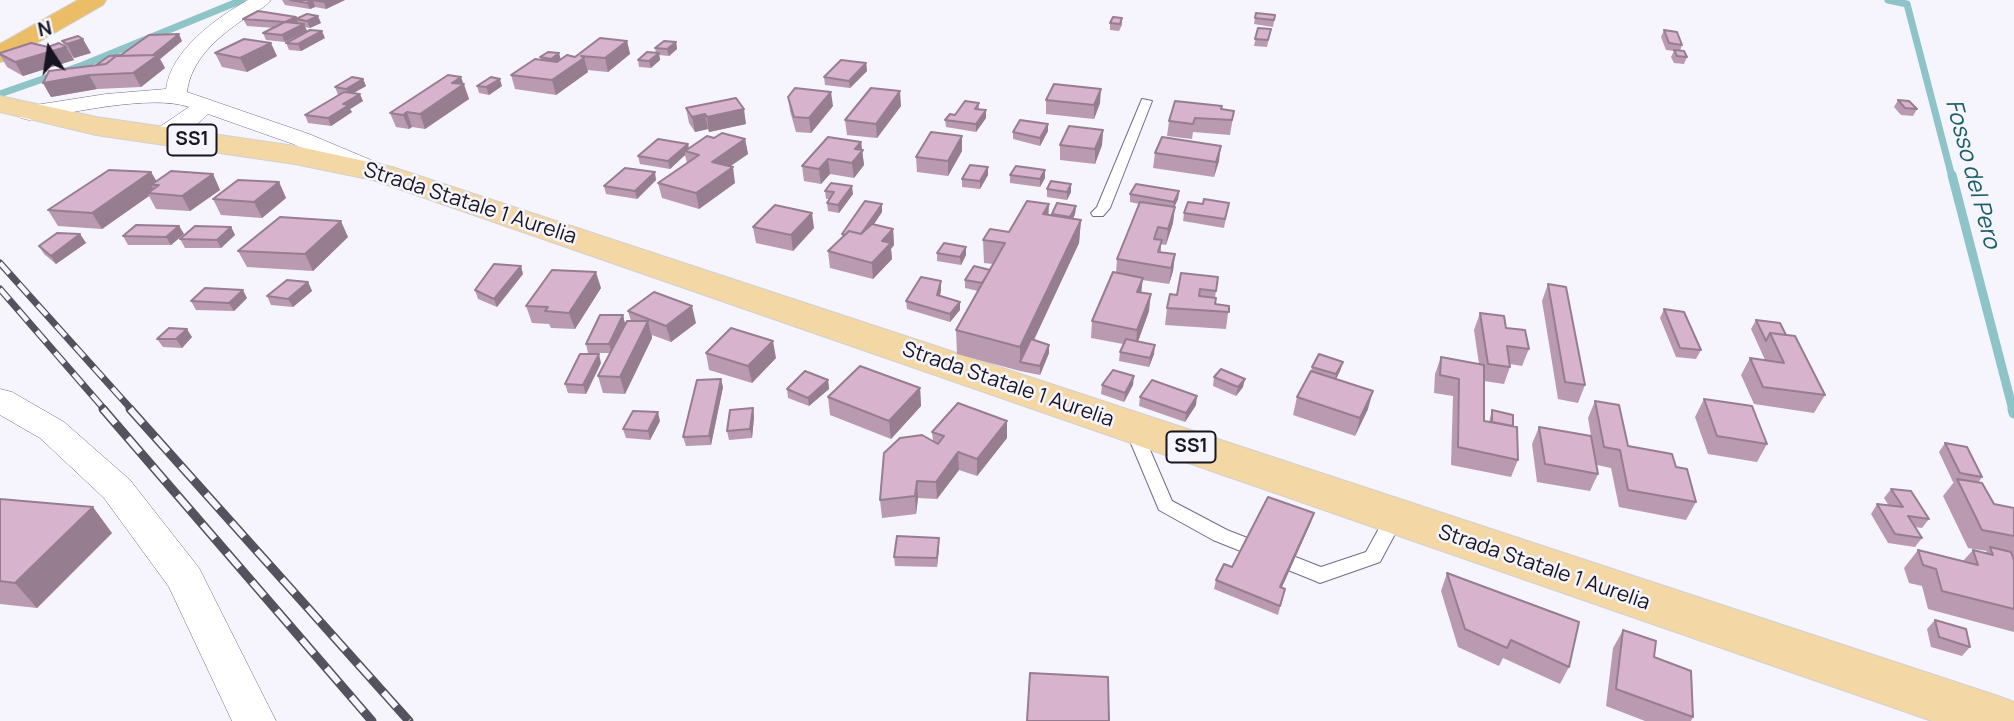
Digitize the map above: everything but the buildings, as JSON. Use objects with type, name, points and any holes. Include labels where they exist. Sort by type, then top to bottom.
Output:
[{"type":"highway","points":[[0,38],[69,0]]},
{"type":"highway","points":[[0,54],[95,0]]},
{"type":"main road","name":"Strada Statale 1 Aurelia","points":[[8,107],[295,155],[381,173],[2001,721]]},
{"type":"street","points":[[176,95],[181,74],[205,42],[229,19],[262,0]]},
{"type":"street","points":[[8,107],[176,95],[321,147],[381,173]]},
{"type":"street","points":[[163,135],[190,119],[205,105]]},
{"type":"street","points":[[0,400],[52,430],[117,489],[185,579],[254,721]]},
{"type":"lane","points":[[1098,213],[1103,208],[1146,101]]},
{"type":"lane","points":[[1132,427],[1165,505],[1220,535],[1320,575],[1373,557],[1395,517]]},
{"type":"waterway","points":[[0,94],[83,65],[242,0]]},
{"type":"waterway","name":"Fosso del Pero","points":[[1888,0],[1907,4],[1952,177]]},
{"type":"waterway","name":"Fosso del Pero","points":[[1952,175],[2013,410]]},
{"type":"waterway","name":"Fosso del Pero","points":[[2013,409],[2014,413]]},
{"type":"railway","points":[[0,263],[132,410]]},
{"type":"railway","points":[[0,289],[105,410]]},
{"type":"railway","points":[[103,409],[372,721]]},
{"type":"railway","points":[[130,409],[409,721]]}]
